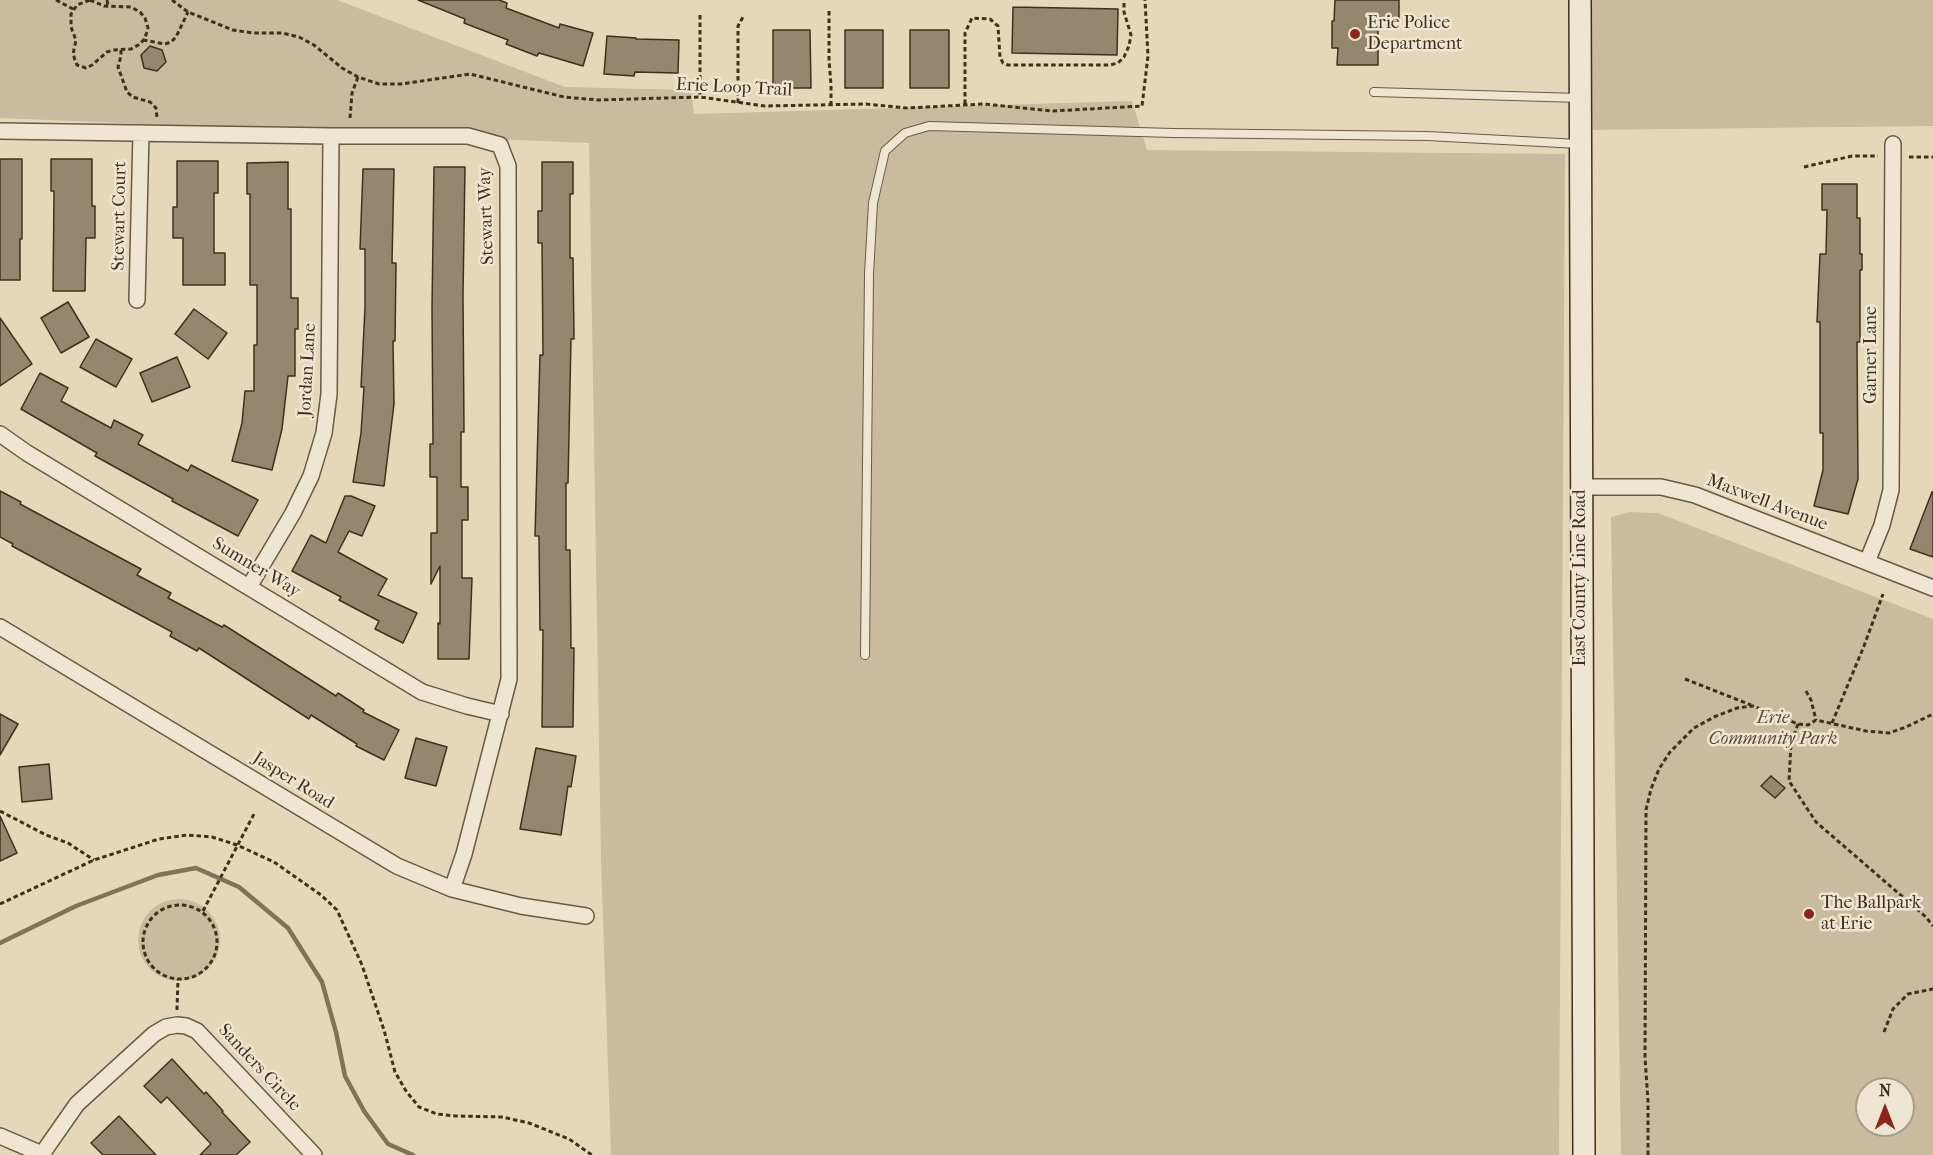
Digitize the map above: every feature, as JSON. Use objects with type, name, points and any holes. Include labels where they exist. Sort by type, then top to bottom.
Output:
[{"type":"main road","name":"East County Line Road","points":[[1580,0],[1584,1155]]},
{"type":"street","name":"Stewart Way","points":[[0,131],[468,136],[500,145],[508,166],[509,679],[501,714]]},
{"type":"street","name":"Stewart Court","points":[[137,300],[141,133]]},
{"type":"street","name":"Jordan Lane","points":[[249,586],[307,486],[324,433],[329,394],[332,136]]},
{"type":"street","name":"Garner Lane","points":[[1867,562],[1882,525],[1891,490],[1893,144]]},
{"type":"street","name":"Sumner Way","points":[[0,434],[27,453],[422,692],[501,714]]},
{"type":"street","name":"Maxwell Avenue","points":[[1581,487],[1661,488],[1695,495],[1933,588]]},
{"type":"street","name":"Jasper Road","points":[[0,627],[340,834],[397,866],[452,889],[521,906],[586,916]]},
{"type":"street","points":[[452,889],[463,860],[501,714]]},
{"type":"street","points":[[0,1136],[43,1154],[77,1104],[154,1034],[166,1027],[177,1025]]},
{"type":"street","name":"Sanders Circle","points":[[177,1025],[197,1031],[314,1155]]},
{"type":"lane","points":[[1374,92],[1581,98]]},
{"type":"lane","points":[[865,655],[868,308],[873,203],[885,151],[904,133],[929,126],[1173,133],[1427,136],[1581,144]]},
{"type":"path","points":[[57,0],[73,9]]},
{"type":"path","points":[[90,0],[108,6],[124,5],[140,12],[148,28],[143,40],[131,49],[107,52],[86,68],[77,65],[74,54],[76,40],[70,21],[73,9],[90,0]]},
{"type":"path","points":[[108,0],[108,6]]},
{"type":"path","name":"Erie Loop Trail","points":[[171,0],[188,12],[233,30],[282,33],[299,37],[314,45],[342,68],[358,77],[379,84],[401,84],[470,74],[564,97],[598,100],[700,97],[765,106],[866,104],[907,108],[984,104],[1053,111],[1142,106],[1148,56],[1146,0]]},
{"type":"path","points":[[965,104],[965,33],[972,18],[990,19],[998,26],[1000,57],[1003,63],[1008,65],[1110,65],[1118,63],[1124,57],[1129,46],[1131,35],[1124,12],[1124,0]]},
{"type":"path","points":[[829,11],[831,104]]},
{"type":"path","points":[[143,40],[165,44],[171,42],[176,37],[188,12]]},
{"type":"path","points":[[700,15],[700,97]]},
{"type":"path","points":[[738,103],[738,26],[744,15]]},
{"type":"path","points":[[121,50],[122,56],[118,67],[127,92],[133,97],[150,102],[156,108],[157,119]]},
{"type":"path","points":[[351,118],[352,93],[358,77]]},
{"type":"path","points":[[1804,167],[1852,156],[1878,156]]},
{"type":"path","points":[[1909,156],[1933,157]]},
{"type":"path","points":[[1832,724],[1883,594]]},
{"type":"path","points":[[1685,679],[1798,724],[1808,725],[1816,720],[1866,731],[1889,733],[1933,714]]},
{"type":"path","points":[[1806,691],[1816,720]]},
{"type":"path","points":[[1648,1155],[1645,1057],[1646,810],[1659,769],[1670,752],[1694,728],[1737,708],[1753,706]]},
{"type":"path","points":[[1798,724],[1791,744],[1789,781],[1816,822],[1926,917],[1933,926]]},
{"type":"path","points":[[0,811],[46,835],[68,843],[94,860]]},
{"type":"path","points":[[203,911],[254,814]]},
{"type":"path","points":[[0,904],[94,860],[159,839],[187,835],[212,837],[237,845],[284,868],[337,910],[362,964],[395,1072],[419,1107],[437,1114],[502,1118],[529,1123],[569,1139],[592,1155]]},
{"type":"path","points":[[179,904],[203,911],[217,931],[218,943],[216,955],[210,965],[201,973],[190,978],[178,979],[161,973],[148,960],[143,948],[143,935],[148,923],[156,914],[166,907],[179,904]]},
{"type":"path","points":[[177,1025],[178,979]]},
{"type":"path","points":[[1884,1032],[1893,1009],[1908,994],[1933,989]]},
{"type":"green space","points":[[0,0],[337,0],[565,87],[691,90],[694,114],[1132,101],[1147,150],[1565,154],[1559,1155],[611,1155],[601,860],[589,143],[0,118]]},
{"type":"green space","points":[[1586,0],[1933,0],[1933,126],[1589,130]]},
{"type":"green space","name":"Erie Community Park","points":[[1629,512],[1658,513],[1933,619],[1933,1155],[1621,1155],[1611,517]]},
{"type":"green space","points":[[179,899],[195,902],[208,911],[217,924],[220,940],[217,956],[208,969],[195,978],[179,981],[163,978],[150,969],[141,956],[138,940],[141,924],[150,911],[163,902]]},
{"type":"building","points":[[418,0],[499,0],[507,3],[506,8],[559,28],[560,24],[593,33],[583,66],[539,53],[537,56],[506,44],[508,40],[464,23],[465,19]]},
{"type":"building","name":"Erie Police Department","points":[[1335,0],[1399,0],[1399,18],[1378,17],[1378,65],[1337,65],[1338,48],[1332,48]]},
{"type":"building","points":[[1013,7],[1118,9],[1117,55],[1012,53]]},
{"type":"building","points":[[773,30],[810,30],[811,88],[773,88]]},
{"type":"building","points":[[845,30],[883,30],[883,88],[845,88]]},
{"type":"building","points":[[910,30],[949,30],[949,88],[910,88]]},
{"type":"building","points":[[607,36],[679,40],[678,73],[635,72],[634,76],[604,74]]},
{"type":"building","points":[[150,46],[162,50],[166,62],[157,71],[144,68],[141,55]]},
{"type":"building","points":[[0,159],[22,159],[20,280],[0,280]]},
{"type":"building","points":[[51,159],[92,159],[95,238],[86,238],[85,291],[53,291],[54,191],[51,191]]},
{"type":"building","points":[[177,161],[218,161],[218,193],[214,193],[214,253],[225,253],[225,285],[183,285],[183,238],[173,238],[173,207],[177,207]]},
{"type":"building","points":[[288,162],[288,209],[291,209],[291,298],[298,298],[298,329],[295,329],[295,376],[288,376],[282,429],[272,470],[232,461],[242,423],[245,391],[254,391],[254,345],[257,345],[257,285],[250,285],[250,194],[247,194],[247,163]]},
{"type":"building","points":[[542,162],[573,162],[573,194],[570,194],[570,258],[573,258],[574,339],[571,339],[566,550],[570,550],[571,648],[574,648],[573,727],[542,727],[543,630],[540,630],[539,536],[535,536],[540,355],[543,355],[542,243],[538,243],[538,211],[542,211]]},
{"type":"building","points":[[434,167],[465,167],[464,432],[461,432],[461,487],[468,487],[468,520],[462,520],[462,578],[472,578],[469,659],[438,659],[440,566],[431,584],[431,533],[437,533],[437,477],[430,477],[430,444],[433,444]]},
{"type":"building","points":[[363,169],[394,169],[392,263],[396,263],[395,341],[393,341],[394,404],[384,486],[353,482],[361,433],[364,387],[361,387],[365,249],[360,249]]},
{"type":"building","points":[[1822,184],[1857,184],[1857,218],[1860,218],[1862,270],[1860,270],[1860,342],[1857,342],[1858,479],[1848,514],[1814,506],[1823,470],[1823,433],[1820,433],[1820,322],[1817,322],[1820,254],[1826,254],[1827,210],[1822,210]]},
{"type":"building","points":[[68,302],[89,337],[61,353],[41,318]]},
{"type":"building","points":[[194,309],[227,333],[208,359],[175,334]]},
{"type":"building","points":[[0,318],[32,364],[0,386]]},
{"type":"building","points":[[96,339],[132,359],[116,387],[80,367]]},
{"type":"building","points":[[177,357],[190,387],[152,402],[140,373]]},
{"type":"building","points":[[40,373],[68,388],[61,401],[111,428],[114,420],[143,435],[138,444],[188,471],[191,465],[258,500],[238,536],[95,456],[97,453],[21,409]]},
{"type":"building","points":[[0,491],[141,569],[137,575],[171,593],[168,598],[222,627],[224,625],[336,696],[338,693],[364,710],[363,712],[399,730],[384,760],[356,746],[357,744],[311,715],[309,719],[199,648],[197,651],[170,636],[172,632],[12,546],[13,544],[0,537]]},
{"type":"building","points":[[1933,492],[1933,557],[1910,549]]},
{"type":"building","points":[[345,496],[351,496],[375,506],[362,536],[349,531],[338,552],[387,579],[378,595],[417,613],[403,643],[375,629],[379,621],[339,600],[341,597],[292,571],[311,535],[326,543]]},
{"type":"building","points":[[0,714],[18,724],[0,755]]},
{"type":"building","points":[[416,738],[447,747],[436,786],[405,778]]},
{"type":"building","points":[[536,748],[576,756],[571,787],[568,786],[561,835],[520,829]]},
{"type":"building","points":[[49,764],[52,799],[22,802],[19,767]]},
{"type":"building","points":[[1771,776],[1785,788],[1775,798],[1761,786]]},
{"type":"building","points":[[0,816],[17,853],[0,861]]},
{"type":"building","points":[[172,1059],[204,1094],[206,1092],[250,1142],[236,1155],[200,1155],[211,1144],[167,1097],[161,1103],[144,1086]]},
{"type":"building","points":[[119,1116],[156,1155],[103,1155],[91,1143]]},
{"type":"waterway","points":[[0,943],[76,906],[158,875],[196,868],[239,887],[288,928],[322,982],[345,1076],[364,1111],[388,1144],[413,1155]]},
{"type":"place","name":"Erie Police Department","points":[[1355,34]]},
{"type":"place","name":"The Ballpark at Erie","points":[[1809,914]]}]
